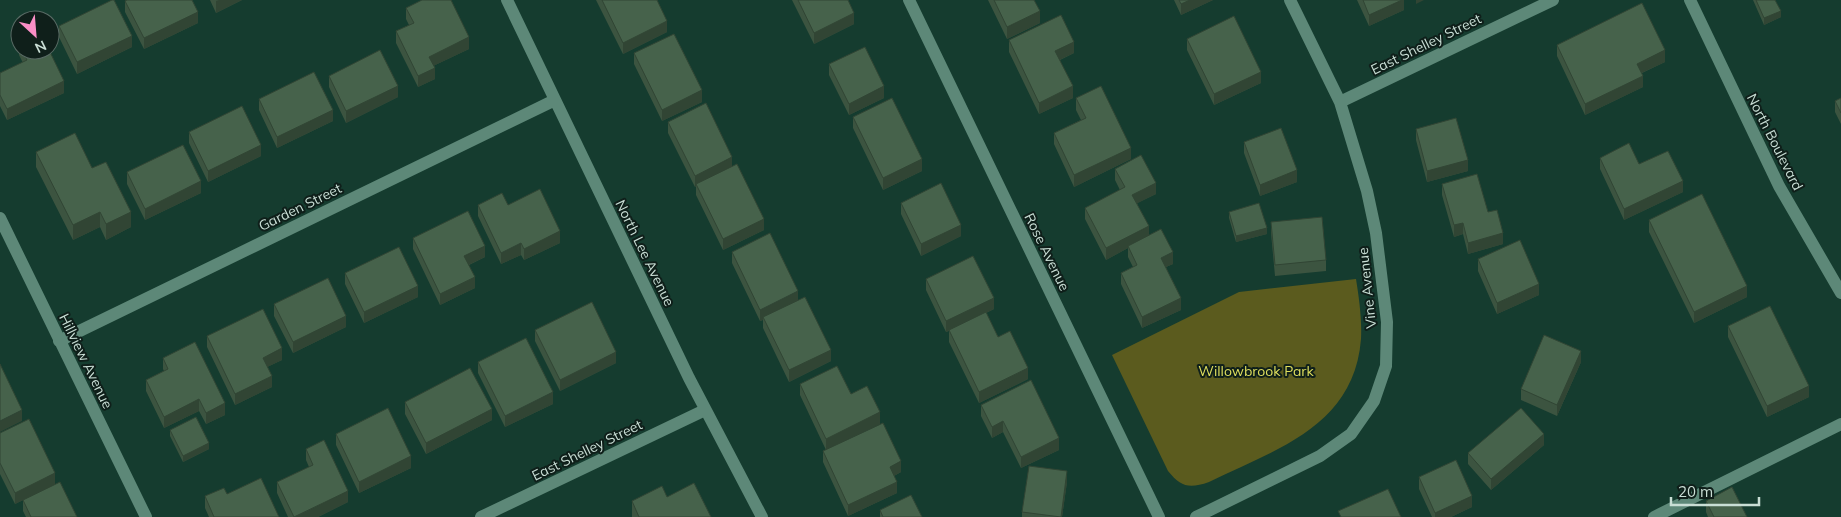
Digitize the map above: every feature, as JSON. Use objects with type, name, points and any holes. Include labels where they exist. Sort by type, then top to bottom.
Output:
[{"type":"street","name":"North Lee Avenue","points":[[507,0],[705,410],[762,517]]},
{"type":"street","name":"Rose Avenue","points":[[908,0],[1159,517]]},
{"type":"street","name":"Vine Avenue","points":[[1196,517],[1320,456],[1351,434],[1374,401],[1386,366],[1387,322],[1374,225],[1367,191],[1340,102],[1290,0]]},
{"type":"street","name":"East Shelley Street","points":[[1340,102],[1553,0]]},
{"type":"street","name":"North Boulevard","points":[[1690,0],[1779,186],[1841,293]]},
{"type":"street","name":"Garden Street","points":[[60,341],[555,100]]},
{"type":"street","name":"Hillview Avenue","points":[[0,218],[146,517]]},
{"type":"street","name":"East Shelley Street","points":[[482,517],[705,410]]},
{"type":"street","points":[[1654,517],[1841,424]]},
{"type":"green space","name":"Willowbrook Park","points":[[1356,279],[1361,339],[1355,369],[1344,394],[1327,414],[1308,431],[1285,445],[1209,482],[1191,486],[1177,480],[1168,471],[1112,355],[1239,292]]},
{"type":"building","points":[[114,0],[132,36],[77,62],[60,26]]},
{"type":"building","points":[[192,0],[198,12],[144,38],[125,1]]},
{"type":"building","points":[[422,0],[451,0],[469,37],[429,57],[435,68],[418,76],[396,31],[414,23],[406,8]]},
{"type":"building","points":[[602,0],[657,0],[667,21],[623,43]]},
{"type":"building","points":[[798,0],[848,0],[854,13],[814,33]]},
{"type":"building","points":[[994,0],[1034,0],[1040,11],[1007,27]]},
{"type":"building","points":[[1179,0],[1190,0],[1181,4]]},
{"type":"building","points":[[1363,0],[1402,0],[1369,15]]},
{"type":"building","points":[[1756,0],[1775,0],[1781,11],[1764,18]]},
{"type":"building","points":[[1642,3],[1665,50],[1637,64],[1643,76],[1585,104],[1557,45]]},
{"type":"building","points":[[1061,15],[1074,42],[1055,51],[1073,86],[1039,103],[1009,40]]},
{"type":"building","points":[[1234,16],[1261,72],[1214,94],[1187,39]]},
{"type":"building","points":[[674,34],[702,90],[662,110],[634,53]]},
{"type":"building","points":[[865,47],[884,86],[849,104],[829,64]]},
{"type":"building","points":[[380,50],[398,86],[346,111],[329,76]]},
{"type":"building","points":[[27,60],[54,60],[64,81],[7,109],[0,95],[0,73]]},
{"type":"building","points":[[314,72],[333,110],[277,137],[259,99]]},
{"type":"building","points":[[1101,86],[1131,148],[1074,175],[1054,133],[1086,118],[1076,98]]},
{"type":"building","points":[[892,98],[922,159],[883,178],[853,117]]},
{"type":"building","points":[[1841,98],[1841,113],[1835,101]]},
{"type":"building","points":[[706,103],[732,157],[695,176],[668,122]]},
{"type":"building","points":[[242,106],[261,145],[208,171],[189,132]]},
{"type":"building","points":[[1456,118],[1468,160],[1427,171],[1416,129]]},
{"type":"building","points":[[1281,128],[1297,170],[1260,185],[1244,142]]},
{"type":"building","points":[[75,133],[92,168],[106,162],[131,212],[106,224],[100,212],[73,225],[36,152]]},
{"type":"building","points":[[1629,143],[1639,164],[1668,151],[1683,181],[1624,209],[1600,158]]},
{"type":"building","points":[[183,145],[201,181],[145,209],[127,172]]},
{"type":"building","points":[[1141,155],[1156,183],[1132,195],[1149,226],[1106,248],[1085,208],[1125,187],[1115,169]]},
{"type":"building","points":[[737,164],[764,219],[723,239],[696,184]]},
{"type":"building","points":[[1477,174],[1488,212],[1497,210],[1503,233],[1468,243],[1463,223],[1454,225],[1442,184]]},
{"type":"building","points":[[941,183],[961,225],[921,244],[901,203]]},
{"type":"building","points":[[540,189],[560,231],[524,249],[521,243],[501,253],[478,205],[502,193],[508,205]]},
{"type":"building","points":[[1702,194],[1747,286],[1694,312],[1649,220]]},
{"type":"building","points":[[1259,203],[1267,228],[1236,236],[1229,212]]},
{"type":"building","points":[[468,211],[485,246],[464,256],[475,277],[440,294],[413,238]]},
{"type":"building","points":[[1322,217],[1326,260],[1275,265],[1271,222]]},
{"type":"building","points":[[1161,229],[1173,252],[1161,258],[1181,298],[1142,317],[1121,273],[1137,265],[1128,246]]},
{"type":"building","points":[[770,233],[798,291],[760,310],[732,252]]},
{"type":"building","points":[[1520,240],[1539,284],[1497,303],[1478,259]]},
{"type":"building","points":[[399,247],[418,286],[364,312],[345,273]]},
{"type":"building","points":[[973,256],[994,298],[946,321],[926,279]]},
{"type":"building","points":[[328,278],[346,316],[293,342],[274,304]]},
{"type":"building","points":[[805,297],[831,350],[789,370],[763,317]]},
{"type":"building","points":[[592,302],[616,352],[560,380],[535,330]]},
{"type":"building","points":[[1770,306],[1809,386],[1767,406],[1728,326]]},
{"type":"building","points":[[263,309],[282,348],[263,358],[272,376],[235,394],[207,336]]},
{"type":"building","points":[[986,312],[998,337],[1010,331],[1028,368],[979,392],[949,330]]},
{"type":"building","points":[[1544,335],[1581,351],[1557,405],[1521,389]]},
{"type":"building","points":[[526,338],[553,392],[505,416],[478,362]]},
{"type":"building","points":[[195,342],[225,403],[206,413],[199,399],[164,417],[146,380],[168,369],[163,358]]},
{"type":"building","points":[[0,364],[22,410],[0,421]]},
{"type":"building","points":[[837,366],[851,394],[867,386],[880,412],[826,439],[800,384]]},
{"type":"building","points":[[470,368],[492,409],[426,443],[405,402]]},
{"type":"building","points":[[1031,380],[1059,438],[1021,457],[1003,421],[992,427],[981,405]]},
{"type":"building","points":[[388,408],[411,456],[359,482],[336,434]]},
{"type":"building","points":[[1521,408],[1544,434],[1491,479],[1468,453]]},
{"type":"building","points":[[196,417],[209,443],[183,456],[170,430]]},
{"type":"building","points":[[29,419],[55,473],[15,493],[0,463],[0,433]]},
{"type":"building","points":[[883,423],[901,461],[890,467],[897,482],[848,505],[823,451]]},
{"type":"building","points":[[324,440],[348,491],[294,517],[277,482],[313,465],[306,449]]},
{"type":"building","points":[[1456,460],[1472,496],[1435,513],[1419,477]]},
{"type":"building","points":[[1029,466],[1067,471],[1061,517],[1022,512]]},
{"type":"building","points":[[261,478],[279,517],[214,517],[205,496],[224,488],[227,494]]},
{"type":"building","points":[[60,482],[77,517],[31,517],[23,500]]},
{"type":"building","points":[[694,483],[711,517],[639,517],[632,501],[662,486],[667,497]]},
{"type":"building","points":[[1732,487],[1747,517],[1714,517],[1706,501]]},
{"type":"building","points":[[1388,489],[1401,517],[1341,517],[1338,511]]},
{"type":"building","points":[[911,495],[922,517],[883,517],[880,510]]}]
